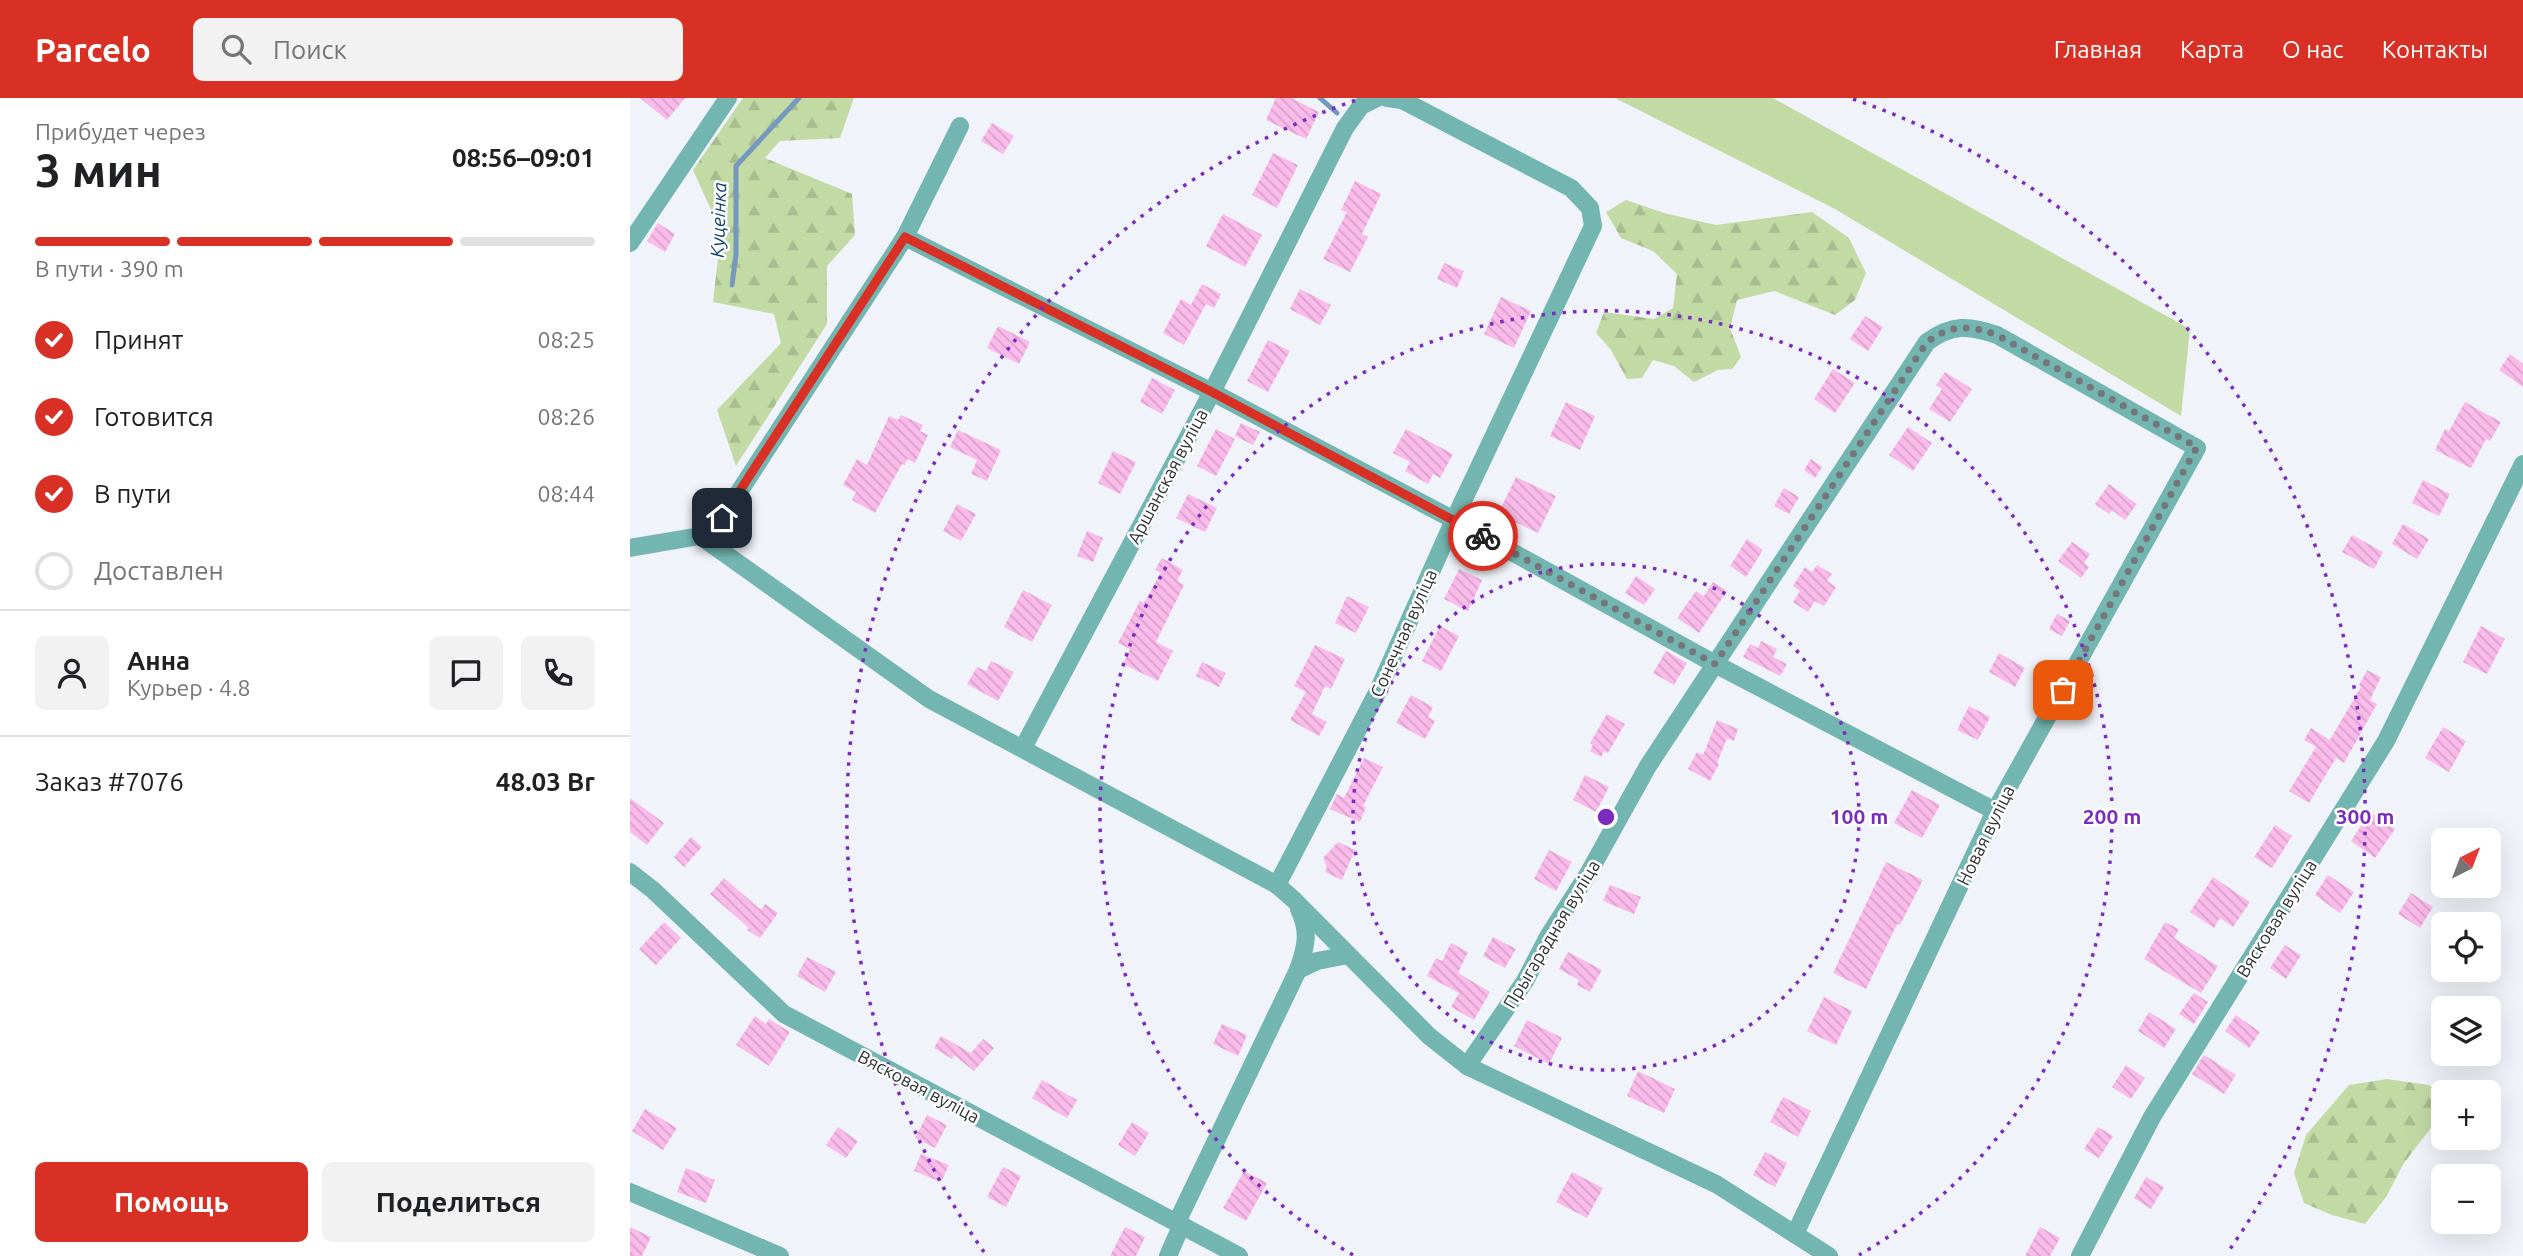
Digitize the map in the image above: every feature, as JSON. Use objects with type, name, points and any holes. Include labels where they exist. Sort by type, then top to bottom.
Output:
[{"type":"street","points":[[630,243],[729,98]]},
{"type":"street","name":"Аршанская вуліца","points":[[1023,748],[1212,392],[1345,128],[1361,106],[1377,98]]},
{"type":"street","name":"Сонечная вуліца","points":[[1277,885],[1378,691],[1454,520],[1593,226],[1590,208],[1570,188],[1402,100],[1387,98]]},
{"type":"street","points":[[630,548],[701,536],[722,518],[905,237],[960,126]]},
{"type":"street","points":[[905,237],[1212,392],[1454,520],[1715,664],[1995,811]]},
{"type":"street","name":"Новая вуліца","points":[[1795,1234],[1995,811],[2197,447],[1988,332],[1961,327],[1942,331],[1927,342]]},
{"type":"street","name":"Прыгарадная вуліца","points":[[1467,1066],[1525,981],[1549,934],[1588,874],[1648,766],[1927,342]]},
{"type":"street","name":"Вясковая вуліца","points":[[2080,1256],[2152,1117],[2386,741],[2523,464]]},
{"type":"street","points":[[701,536],[929,699],[1277,885],[1429,1036],[1467,1066],[1716,1184],[1829,1256]]},
{"type":"street","name":"Вясковая вуліца","points":[[630,872],[653,890],[784,1014],[1240,1256]]},
{"type":"street","points":[[1168,1256],[1180,1223],[1298,970],[1307,927],[1294,900]]},
{"type":"street","points":[[1298,970],[1317,961],[1348,954]]},
{"type":"street","points":[[630,1192],[780,1256]]},
{"type":"green space","points":[[743,98],[854,98],[840,138],[780,141],[765,158],[852,194],[855,235],[827,266],[827,324],[736,466],[717,410],[781,343],[774,314],[713,302],[721,232],[693,170]]},
{"type":"green space","points":[[1615,98],[1773,98],[2190,329],[2181,416],[1835,209]]},
{"type":"green space","points":[[1626,200],[1664,213],[1716,225],[1812,212],[1849,238],[1866,273],[1855,300],[1835,315],[1774,291],[1737,300],[1730,328],[1741,357],[1732,369],[1718,370],[1694,382],[1674,366],[1653,360],[1642,378],[1627,379],[1611,350],[1596,333],[1604,312],[1654,319],[1673,308],[1677,274],[1653,251],[1621,238],[1606,212]]},
{"type":"green space","points":[[2387,1079],[2431,1087],[2431,1128],[2404,1163],[2386,1197],[2365,1224],[2332,1215],[2304,1203],[2294,1173],[2306,1135],[2349,1085]]},
{"type":"building","points":[[640,98],[685,98],[667,120]]},
{"type":"building","points":[[1276,98],[1291,98],[1319,112],[1306,139],[1266,120]]},
{"type":"building","points":[[992,123],[1014,136],[1003,154],[981,141]]},
{"type":"building","points":[[1273,153],[1298,165],[1277,208],[1252,195]]},
{"type":"building","points":[[1355,181],[1381,194],[1362,234],[1368,237],[1350,272],[1323,259],[1347,212],[1341,210]]},
{"type":"building","points":[[1223,214],[1262,235],[1245,267],[1206,246]]},
{"type":"building","points":[[658,223],[675,234],[665,252],[647,241]]},
{"type":"building","points":[[1444,263],[1464,271],[1457,288],[1437,279]]},
{"type":"building","points":[[1202,284],[1221,294],[1214,308],[1206,304],[1184,345],[1163,333],[1181,299],[1191,305]]},
{"type":"building","points":[[1300,289],[1331,305],[1320,325],[1290,309]]},
{"type":"building","points":[[1501,297],[1531,311],[1514,348],[1484,334]]},
{"type":"building","points":[[1865,316],[1883,327],[1868,351],[1850,339]]},
{"type":"building","points":[[998,326],[1030,342],[1019,364],[987,348]]},
{"type":"building","points":[[1268,340],[1290,351],[1268,392],[1247,381]]},
{"type":"building","points":[[2510,354],[2523,364],[2523,387],[2499,370]]},
{"type":"building","points":[[1833,369],[1855,383],[1835,413],[1814,399]]},
{"type":"building","points":[[1945,372],[1972,389],[1950,422],[1929,409],[1942,389],[1936,385]]},
{"type":"building","points":[[1152,378],[1175,390],[1162,414],[1140,402]]},
{"type":"building","points":[[1566,402],[1595,416],[1580,450],[1550,436]]},
{"type":"building","points":[[2465,402],[2501,422],[2490,441],[2486,439],[2471,468],[2435,450],[2445,429],[2449,431]]},
{"type":"building","points":[[901,415],[923,425],[920,431],[928,435],[915,463],[907,459],[905,465],[902,464],[875,513],[852,500],[856,492],[843,485],[857,459],[867,465],[889,416],[898,420]]},
{"type":"building","points":[[1241,423],[1260,432],[1253,445],[1235,436]]},
{"type":"building","points":[[1908,427],[1932,443],[1913,471],[1889,455]]},
{"type":"building","points":[[1216,429],[1235,439],[1216,476],[1197,466]]},
{"type":"building","points":[[1406,429],[1453,454],[1440,478],[1433,474],[1428,484],[1405,471],[1410,462],[1393,453]]},
{"type":"building","points":[[958,430],[1001,450],[987,481],[971,474],[977,460],[950,447]]},
{"type":"building","points":[[1113,451],[1136,462],[1120,494],[1098,483]]},
{"type":"building","points":[[1811,459],[1822,467],[1815,478],[1804,470]]},
{"type":"building","points":[[1516,477],[1556,496],[1538,533],[1498,514]]},
{"type":"building","points":[[2423,480],[2450,494],[2439,516],[2412,503]]},
{"type":"building","points":[[2109,484],[2137,504],[2125,520],[2112,510],[2109,514],[2095,504]]},
{"type":"building","points":[[1784,488],[1799,497],[1789,514],[1774,506]]},
{"type":"building","points":[[1188,494],[1217,508],[1205,532],[1176,518]]},
{"type":"building","points":[[957,504],[976,514],[961,541],[943,531]]},
{"type":"building","points":[[2403,524],[2429,539],[2417,559],[2392,544]]},
{"type":"building","points":[[1087,531],[1103,538],[1093,562],[1077,556]]},
{"type":"building","points":[[2352,535],[2383,552],[2374,569],[2342,552]]},
{"type":"building","points":[[1747,539],[1763,550],[1746,577],[1730,566]]},
{"type":"building","points":[[2072,542],[2090,554],[2084,563],[2089,567],[2081,578],[2058,561]]},
{"type":"building","points":[[1162,558],[1183,570],[1177,581],[1184,585],[1156,642],[1173,651],[1158,681],[1123,664],[1130,649],[1118,643],[1140,601],[1144,603],[1161,573],[1155,570]]},
{"type":"building","points":[[1817,565],[1832,574],[1827,581],[1836,587],[1824,606],[1815,601],[1808,612],[1793,602],[1800,591],[1793,586],[1805,567],[1812,572]]},
{"type":"building","points":[[1459,569],[1482,580],[1468,611],[1444,599]]},
{"type":"building","points":[[1636,576],[1655,589],[1644,605],[1625,593]]},
{"type":"building","points":[[1713,582],[1727,591],[1699,633],[1677,618],[1696,591],[1704,596]]},
{"type":"building","points":[[1023,590],[1052,605],[1032,642],[1004,627]]},
{"type":"building","points":[[1347,596],[1369,607],[1356,633],[1335,623]]},
{"type":"building","points":[[2057,614],[2070,621],[2062,636],[2049,629]]},
{"type":"building","points":[[1440,626],[1459,636],[1441,671],[1422,661]]},
{"type":"building","points":[[2481,626],[2505,639],[2487,674],[2463,662]]},
{"type":"building","points":[[1761,641],[1777,649],[1773,657],[1787,664],[1780,676],[1743,657],[1750,644],[1758,648]]},
{"type":"building","points":[[1315,645],[1345,659],[1331,689],[1325,686],[1312,714],[1327,722],[1319,736],[1290,720],[1306,692],[1294,686]]},
{"type":"building","points":[[1666,651],[1687,663],[1674,685],[1653,673]]},
{"type":"building","points":[[1999,653],[2025,668],[2015,687],[1989,672]]},
{"type":"building","points":[[991,661],[1014,672],[998,701],[967,684],[977,667],[986,671]]},
{"type":"building","points":[[1202,662],[1226,673],[1219,687],[1196,676]]},
{"type":"building","points":[[2367,670],[2381,677],[2370,700],[2377,704],[2344,763],[2336,758],[2309,803],[2289,791],[2316,747],[2304,740],[2311,728],[2330,740],[2361,687],[2359,685]]},
{"type":"building","points":[[1411,695],[1433,707],[1428,717],[1435,721],[1425,739],[1396,723]]},
{"type":"building","points":[[1969,706],[1990,717],[1978,740],[1957,730]]},
{"type":"building","points":[[1607,714],[1625,724],[1608,753],[1604,751],[1601,757],[1590,751],[1593,745],[1590,743]]},
{"type":"building","points":[[1717,720],[1738,729],[1734,741],[1727,738],[1717,763],[1719,764],[1710,781],[1688,769],[1697,752],[1703,755]]},
{"type":"building","points":[[2443,727],[2466,741],[2449,772],[2425,758]]},
{"type":"building","points":[[1364,758],[1383,767],[1363,806],[1366,807],[1360,822],[1330,809],[1337,794],[1344,798]]},
{"type":"building","points":[[1585,775],[1609,787],[1596,812],[1573,800]]},
{"type":"building","points":[[1912,790],[1940,805],[1922,838],[1894,823]]},
{"type":"building","points":[[630,798],[664,823],[647,845],[630,832]]},
{"type":"building","points":[[2370,812],[2395,829],[2375,858],[2351,841]]},
{"type":"building","points":[[2275,825],[2292,836],[2272,868],[2254,857]]},
{"type":"building","points":[[691,837],[702,847],[684,867],[674,857]]},
{"type":"building","points":[[1338,842],[1355,850],[1342,880],[1325,872],[1327,868],[1323,858]]},
{"type":"building","points":[[1549,850],[1572,862],[1556,891],[1534,879]]},
{"type":"building","points":[[1886,862],[1923,880],[1900,925],[1897,924],[1866,989],[1833,973]]},
{"type":"building","points":[[2328,875],[2354,892],[2340,913],[2315,895]]},
{"type":"building","points":[[2213,877],[2250,902],[2233,927],[2220,918],[2214,928],[2190,912]]},
{"type":"building","points":[[724,878],[761,910],[765,904],[778,913],[760,938],[747,930],[749,928],[710,894]]},
{"type":"building","points":[[1610,885],[1641,897],[1634,914],[1603,901]]},
{"type":"building","points":[[2411,893],[2433,907],[2420,928],[2398,914]]},
{"type":"building","points":[[664,922],[681,938],[656,965],[639,949]]},
{"type":"building","points":[[2165,922],[2179,929],[2174,938],[2218,966],[2201,993],[2144,959]]},
{"type":"building","points":[[1493,937],[1516,949],[1505,968],[1483,956]]},
{"type":"building","points":[[1451,943],[1468,952],[1458,973],[1490,992],[1474,1020],[1451,1007],[1459,993],[1427,976],[1436,958],[1442,961]]},
{"type":"building","points":[[2285,945],[2301,955],[2286,979],[2270,968]]},
{"type":"building","points":[[1568,952],[1602,970],[1590,992],[1577,985],[1579,980],[1559,969]]},
{"type":"building","points":[[807,957],[836,972],[825,992],[797,976]]},
{"type":"building","points":[[2194,993],[2208,1002],[2194,1024],[2179,1014]]},
{"type":"building","points":[[1824,997],[1852,1011],[1836,1045],[1807,1031]]},
{"type":"building","points":[[2149,1012],[2176,1029],[2164,1048],[2138,1031]]},
{"type":"building","points":[[2236,1015],[2260,1032],[2249,1048],[2225,1031]]},
{"type":"building","points":[[755,1016],[766,1024],[769,1019],[790,1032],[769,1066],[736,1045]]},
{"type":"building","points":[[1527,1020],[1562,1038],[1549,1064],[1514,1046]]},
{"type":"building","points":[[1222,1024],[1247,1035],[1238,1056],[1213,1044]]},
{"type":"building","points":[[941,1036],[971,1053],[983,1039],[994,1048],[974,1071],[954,1055],[952,1059],[934,1048]]},
{"type":"building","points":[[2204,1055],[2236,1075],[2224,1094],[2192,1074]]},
{"type":"building","points":[[2126,1065],[2145,1078],[2131,1099],[2112,1087]]},
{"type":"building","points":[[1638,1071],[1675,1089],[1664,1113],[1627,1096]]},
{"type":"building","points":[[1042,1080],[1077,1100],[1067,1118],[1032,1098]]},
{"type":"building","points":[[1783,1097],[1811,1111],[1798,1137],[1770,1122]]},
{"type":"building","points":[[645,1109],[677,1128],[663,1150],[632,1131]]},
{"type":"building","points":[[927,1115],[947,1125],[935,1148],[915,1138]]},
{"type":"building","points":[[1132,1122],[1149,1133],[1135,1156],[1118,1145]]},
{"type":"building","points":[[838,1127],[858,1141],[846,1158],[826,1145]]},
{"type":"building","points":[[2098,1127],[2113,1136],[2099,1158],[2084,1149]]},
{"type":"building","points":[[1765,1152],[1787,1163],[1775,1187],[1753,1175]]},
{"type":"building","points":[[921,1154],[949,1165],[941,1182],[914,1171]]},
{"type":"building","points":[[1003,1167],[1021,1176],[1006,1207],[987,1197]]},
{"type":"building","points":[[686,1168],[715,1180],[706,1203],[677,1192]]},
{"type":"building","points":[[1244,1171],[1267,1183],[1246,1221],[1223,1208]]},
{"type":"building","points":[[1572,1172],[1603,1188],[1587,1218],[1556,1202]]},
{"type":"building","points":[[2146,1177],[2164,1187],[2151,1209],[2134,1198]]},
{"type":"building","points":[[630,1227],[651,1237],[642,1256],[630,1256]]},
{"type":"building","points":[[1125,1227],[1145,1237],[1136,1256],[1110,1256]]},
{"type":"building","points":[[2040,1227],[2060,1238],[2050,1256],[2025,1256]]},
{"type":"waterway","name":"Куцеінка","points":[[732,285],[736,254],[736,166],[799,98]]},
{"type":"waterway","points":[[1320,98],[1337,113]]},
{"type":"way so far","points":[[1483,536],[1715,664],[1927,342],[1942,331],[1961,327],[1980,329],[1997,335],[2197,447],[2063,690]]},
{"type":"route","points":[[722,518],[905,237],[1212,392],[1483,536]]}]
